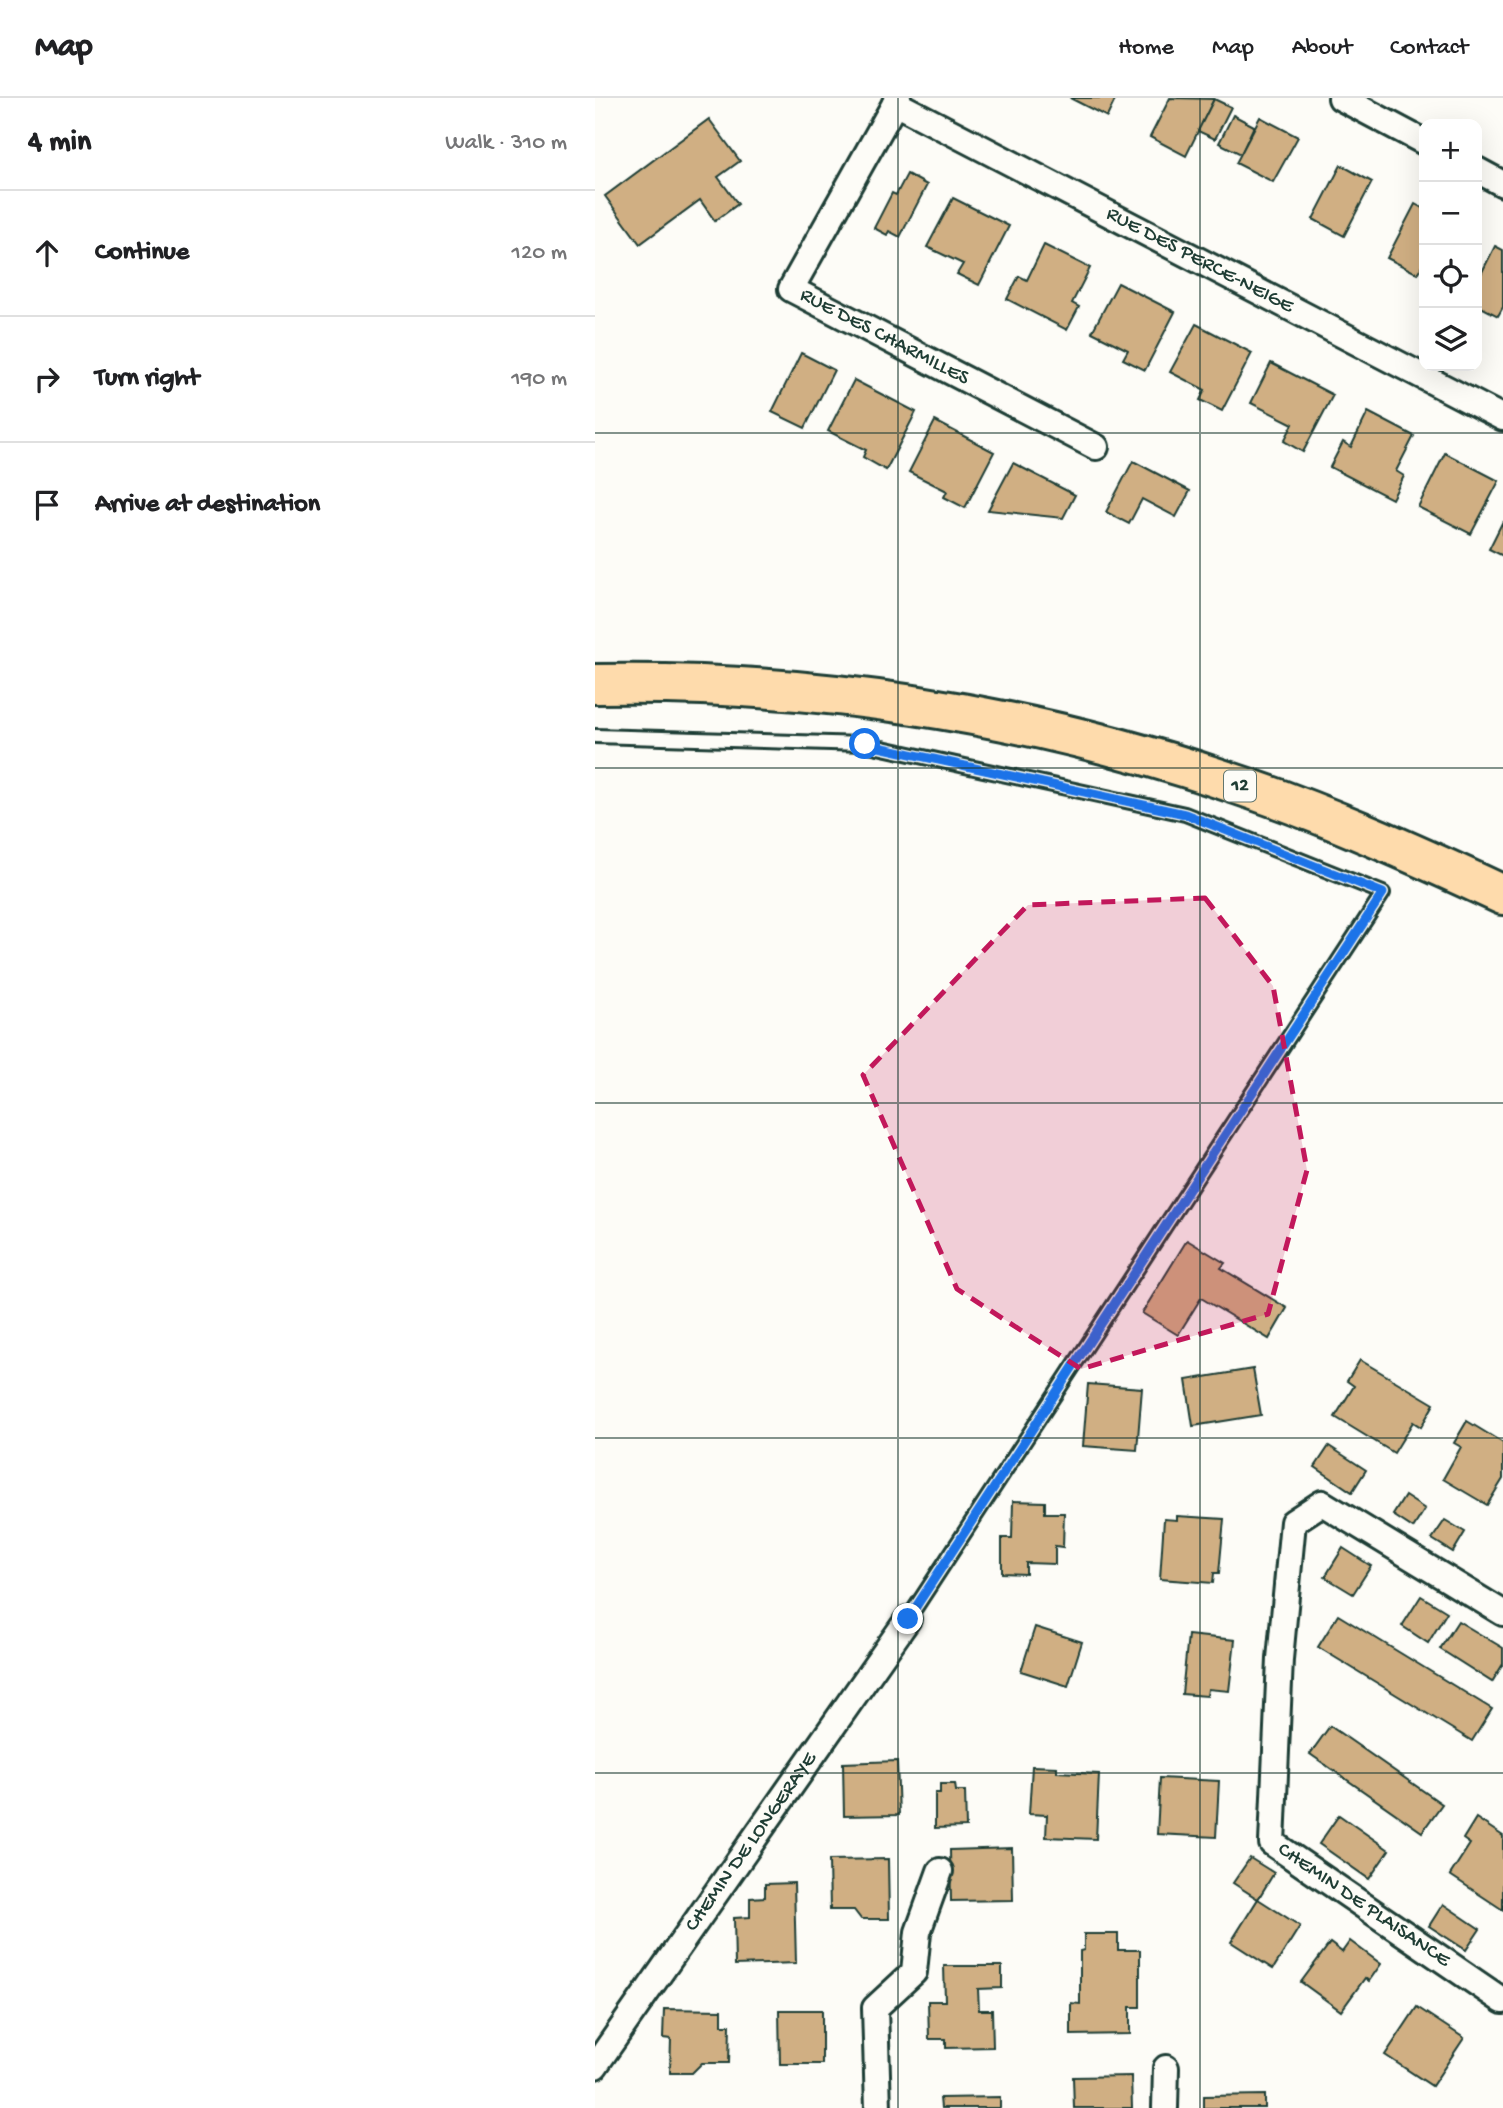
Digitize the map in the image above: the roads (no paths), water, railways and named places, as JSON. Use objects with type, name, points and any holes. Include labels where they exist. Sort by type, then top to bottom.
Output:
[{"type":"highway","name":"12","points":[[595,684],[661,682],[884,699],[1074,737],[1225,780],[1503,895]]},
{"type":"street","points":[[1341,98],[1419,139]]},
{"type":"street","name":"RUE DES PERCE-NEIGE","points":[[897,100],[1503,418]]},
{"type":"street","name":"RUE DES CHARMILLES","points":[[897,100],[792,289],[1096,447]]},
{"type":"street","name":"CHEMIN DE PLAISANCE","points":[[1503,1614],[1322,1503],[1293,1522],[1280,1659],[1272,1843],[1503,2001]]},
{"type":"street","name":"CHEMIN DE LONGERAYE","points":[[595,2066],[908,1619]]},
{"type":"street","points":[[878,2108],[875,2008],[914,1972],[918,1932],[940,1871]]},
{"type":"street","points":[[1165,2108],[1166,2068]]},
{"type":"lane","points":[[595,736],[865,744],[1185,814],[1383,893],[908,1619]]}]
